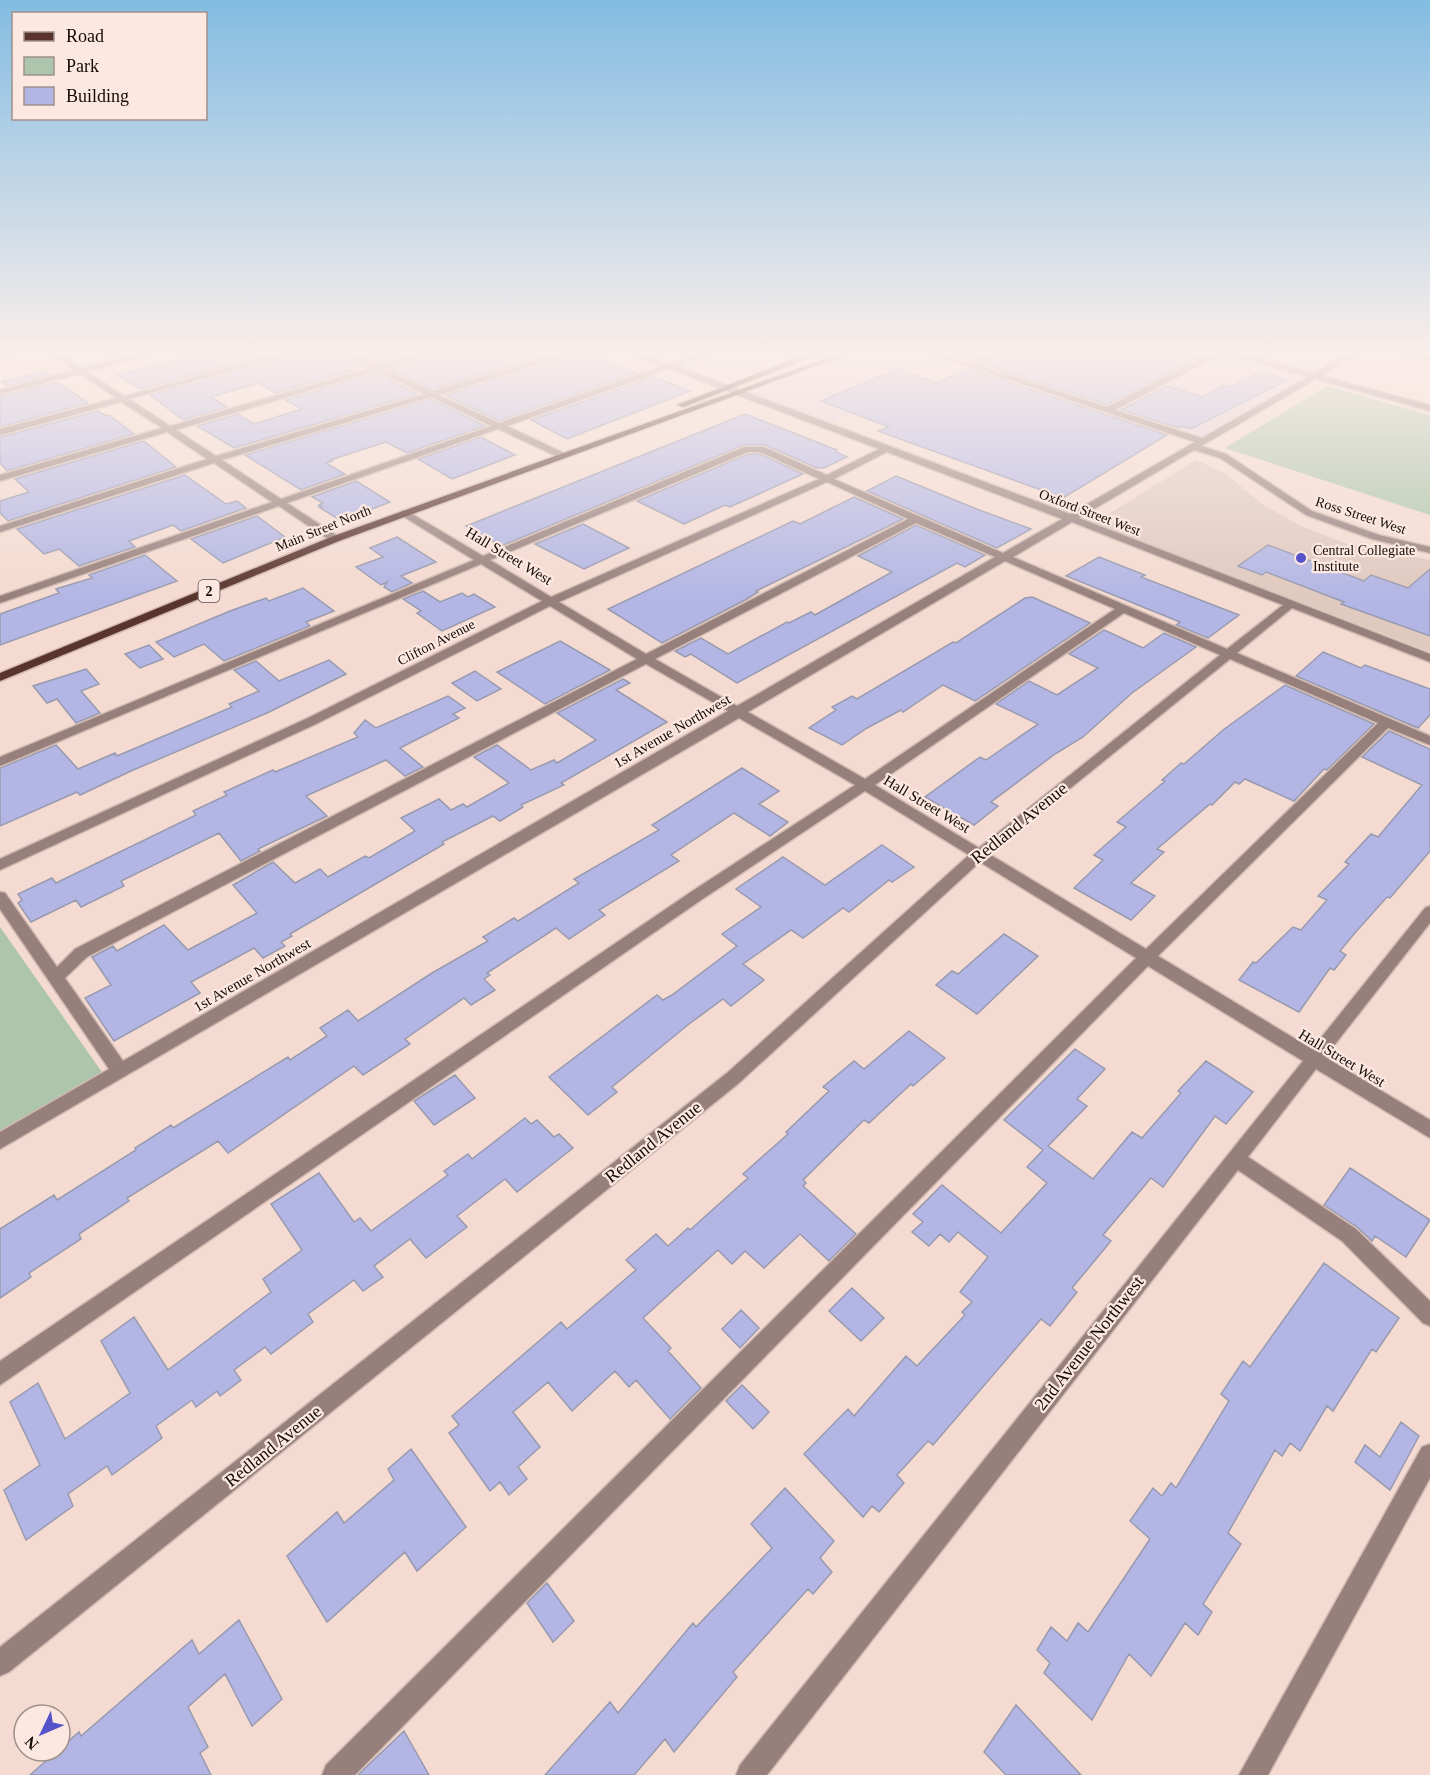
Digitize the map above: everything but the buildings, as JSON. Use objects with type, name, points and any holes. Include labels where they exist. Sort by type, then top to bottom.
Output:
[{"type":"main road","name":"Main Street North","points":[[0,676],[335,539],[621,433]]},
{"type":"street","points":[[0,478],[158,433]]},
{"type":"street","points":[[177,433],[335,539]]},
{"type":"street","points":[[0,529],[216,459],[305,433]]},
{"type":"street","points":[[0,600],[477,433]]},
{"type":"street","points":[[515,433],[561,455]]},
{"type":"street","name":"Oxford Street West","points":[[843,433],[1071,518],[1430,658]]},
{"type":"street","name":"Ross Street West","points":[[1168,433],[1223,456],[1309,513],[1376,537],[1430,550]]},
{"type":"street","name":"1st Avenue Northwest","points":[[0,1141],[1216,433]]},
{"type":"street","points":[[0,762],[747,449],[761,449],[1122,609],[1430,741]]},
{"type":"street","name":"Clifton Avenue","points":[[0,865],[312,721],[551,600],[826,479],[886,449]]},
{"type":"street","name":"Hall Street West","points":[[404,513],[646,658],[865,785],[1430,1130]]},
{"type":"street","points":[[56,977],[81,953],[916,519]]},
{"type":"street","name":"Redland Avenue","points":[[0,1663],[733,1078],[979,855],[1291,604]]},
{"type":"street","points":[[0,1374],[696,896],[865,785],[1122,609]]},
{"type":"street","points":[[336,1775],[1146,958],[1386,723]]},
{"type":"street","points":[[0,897],[120,1071]]},
{"type":"street","name":"2nd Avenue Northwest","points":[[750,1775],[1430,912]]},
{"type":"street","points":[[1235,1158],[1348,1235],[1430,1316]]},
{"type":"street","points":[[1253,1775],[1430,1455]]},
{"type":"shaded area","points":[[1176,433],[1215,433],[1201,441]]},
{"type":"shaded area","name":"Central Collegiate Institute","points":[[1196,460],[1225,473],[1262,504],[1299,525],[1347,544],[1430,560],[1430,652],[1094,523]]},
{"type":"green space","points":[[1250,433],[1430,433],[1430,515],[1225,448]]},
{"type":"green space","points":[[0,927],[104,1075],[0,1136]]},
{"type":"place","name":"Central Collegiate Institute","points":[[1301,558]]}]
